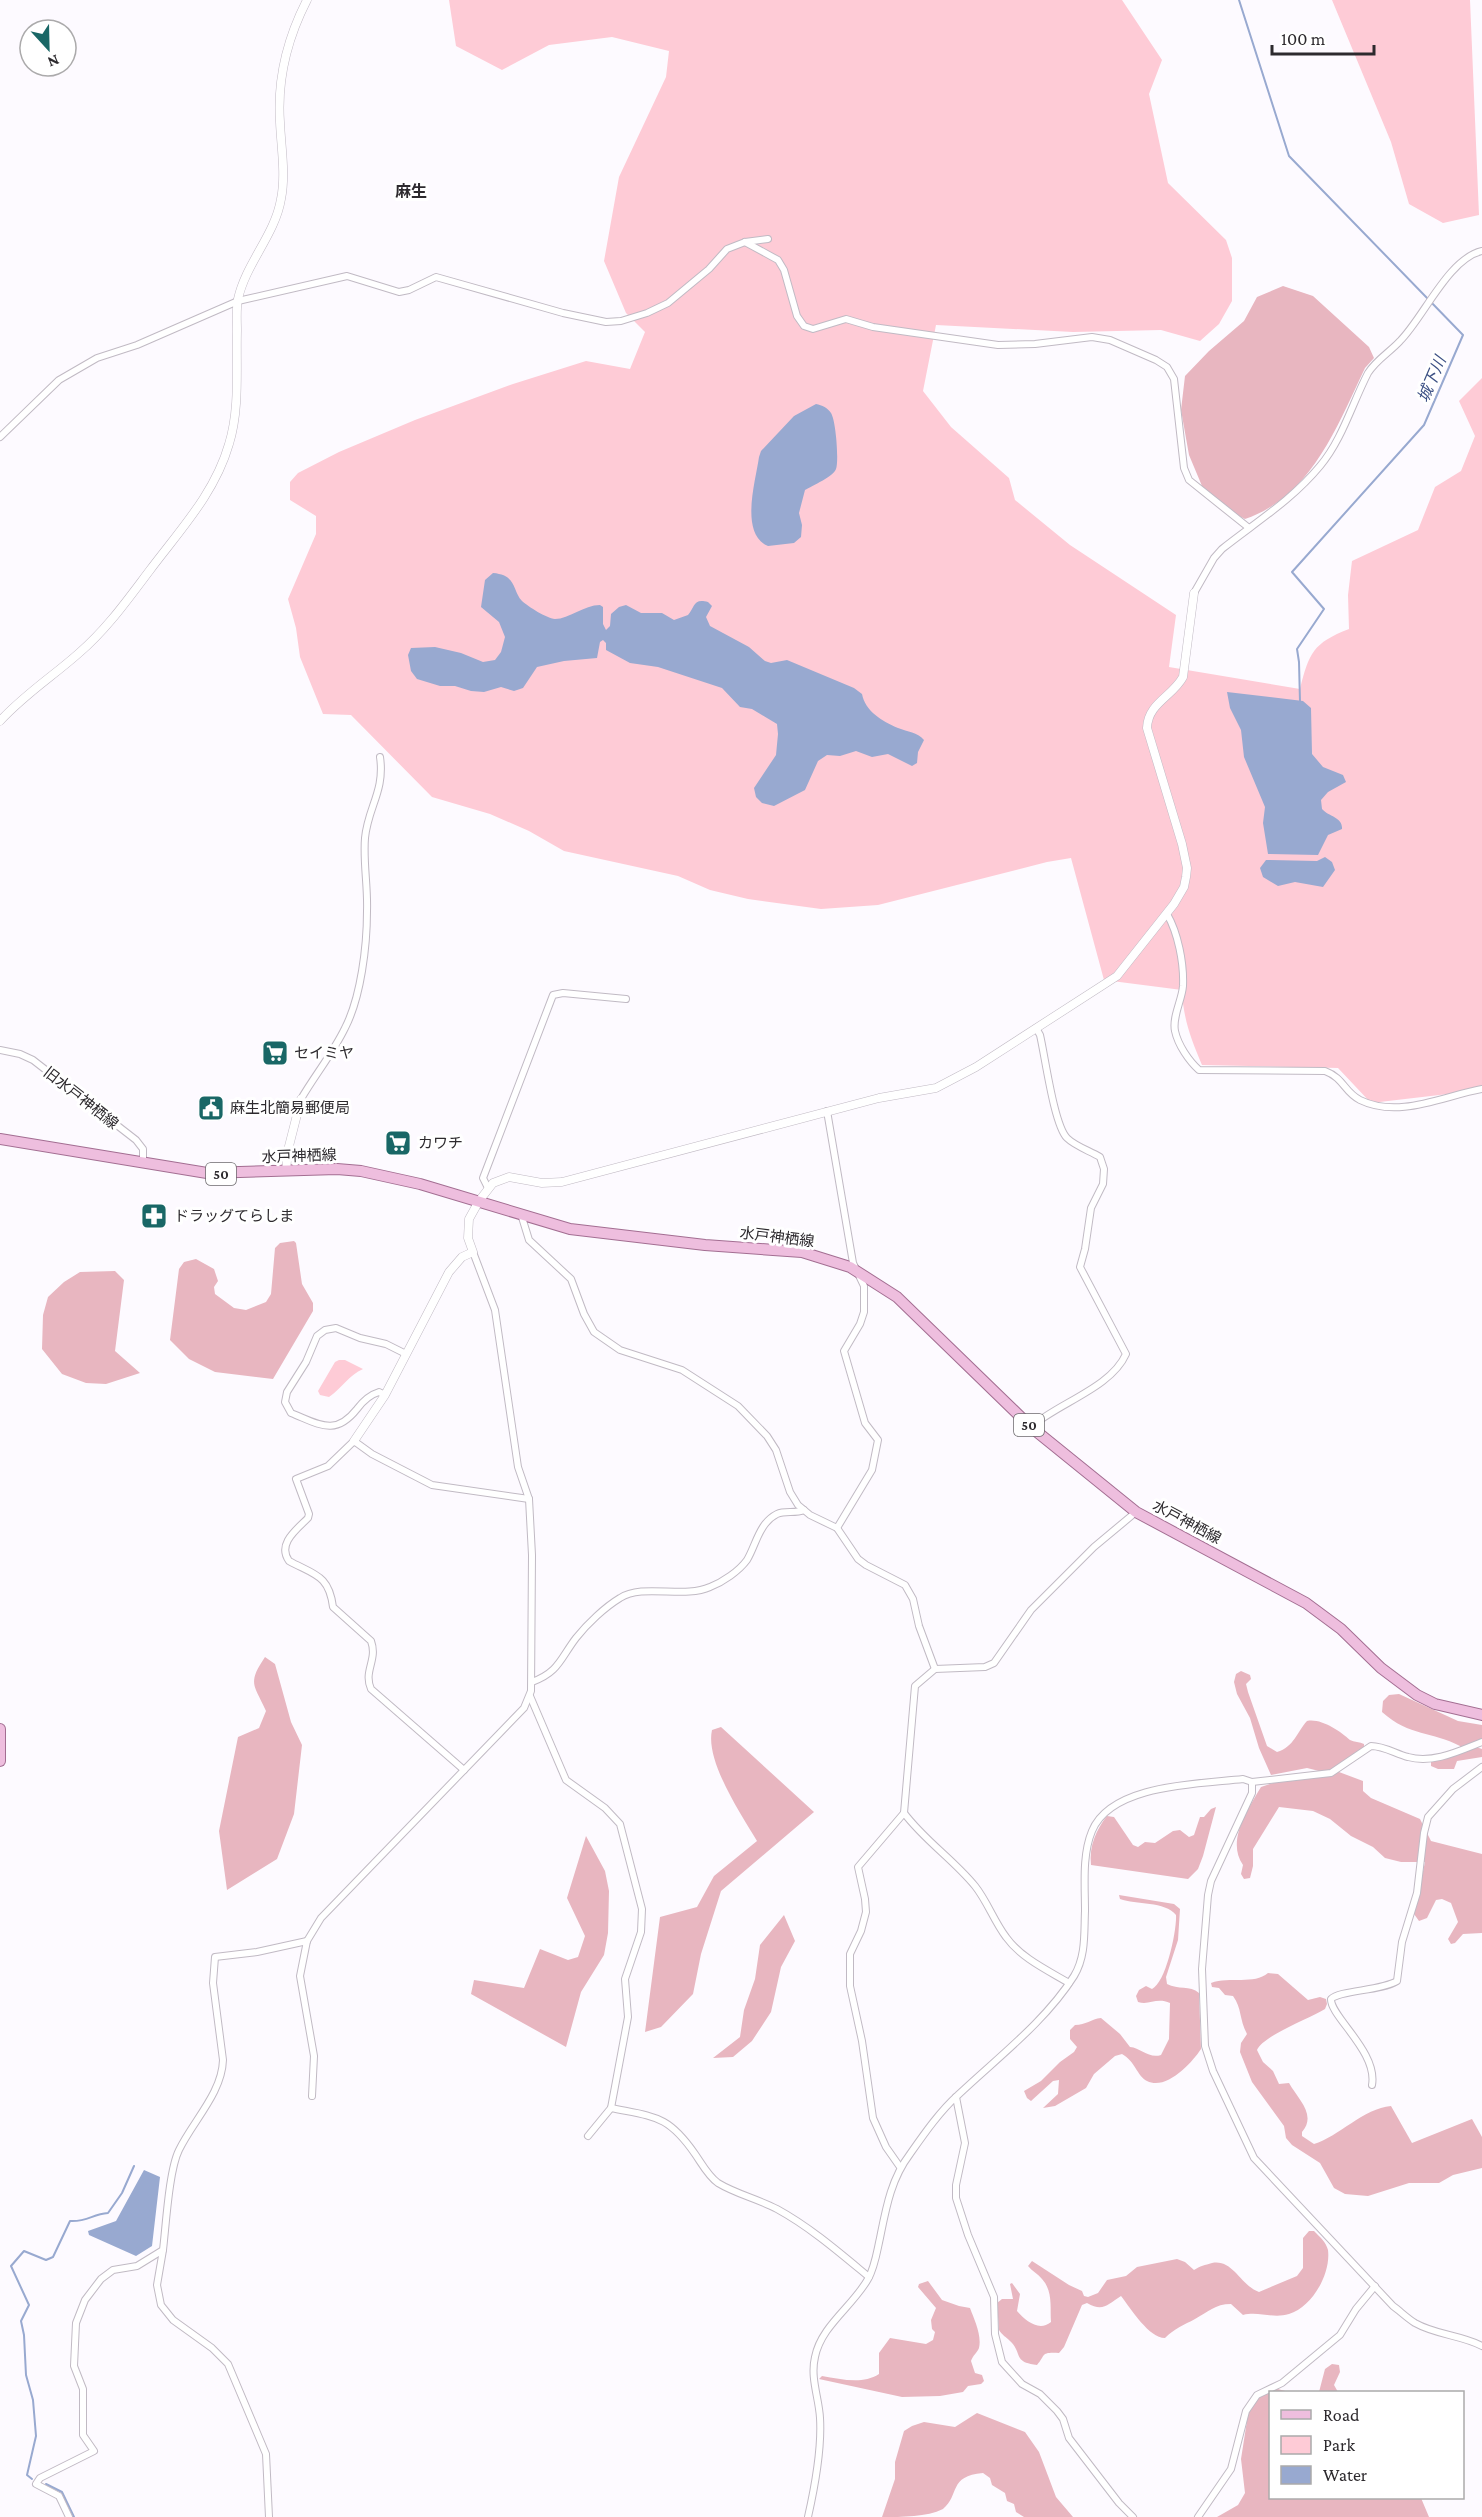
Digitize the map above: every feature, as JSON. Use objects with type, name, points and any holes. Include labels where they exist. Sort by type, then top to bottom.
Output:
[{"type":"main road","name":"水戸神栖線","points":[[0,1139],[215,1174],[337,1169],[369,1172],[479,1201],[570,1229],[595,1234],[802,1252],[857,1271],[897,1297],[1031,1427],[1136,1512],[1306,1603],[1341,1629],[1382,1668],[1417,1695],[1435,1704],[1482,1715]]},
{"type":"main road","points":[[0,1729],[0,1761]]},
{"type":"street","points":[[0,721],[23,696],[79,653],[107,626],[206,496],[221,468],[230,442],[235,412],[238,301],[248,270],[267,237],[281,200],[283,168],[280,75],[294,24],[307,0]]},
{"type":"street","points":[[0,437],[59,380],[97,358],[147,341],[238,301],[347,276],[399,292],[409,290],[436,277],[563,313],[606,322],[621,321],[647,313],[668,303],[709,270],[727,249],[745,242],[768,239]]},
{"type":"street","points":[[745,242],[778,260],[784,270],[797,316],[804,326],[813,328],[846,319],[873,327],[998,345],[1035,344],[1092,337],[1110,340],[1156,360],[1167,367],[1174,379],[1184,468],[1188,480],[1249,528]]},
{"type":"street","points":[[312,2096],[314,2056],[300,1976],[307,1941],[321,1918],[524,1708],[530,1696],[532,1555],[529,1499],[518,1467],[495,1310],[468,1239],[471,1214],[479,1201],[496,1180],[504,1177],[542,1183],[562,1182],[827,1111],[945,1085],[1117,976],[1167,914],[1184,887],[1187,868],[1182,843],[1149,737],[1147,719],[1159,701],[1173,691],[1183,677],[1194,593],[1214,558],[1222,549],[1291,497],[1320,466],[1337,440],[1369,371],[1401,340],[1465,259],[1482,251]]},
{"type":"street","points":[[286,1171],[288,1150],[301,1099],[345,1030],[354,1004],[366,942],[368,910],[365,834],[381,786],[383,774],[380,757]]},
{"type":"street","points":[[1167,914],[1175,927],[1183,985],[1175,1031],[1191,1063],[1199,1070],[1325,1071],[1340,1078],[1347,1090],[1357,1098],[1384,1106],[1424,1104],[1482,1089]]},
{"type":"street","points":[[488,1188],[483,1178],[553,995],[573,994],[626,999]]},
{"type":"street","points":[[1031,1427],[1100,1382],[1122,1363],[1125,1354],[1080,1267],[1087,1241],[1088,1219],[1103,1184],[1104,1169],[1100,1157],[1068,1139],[1064,1134],[1058,1120],[1040,1035],[1036,1028]]},
{"type":"street","name":"旧水戸神栖線","points":[[0,1050],[20,1054],[33,1060],[136,1140],[143,1149],[143,1163]]},
{"type":"street","points":[[827,1111],[853,1263],[864,1286],[864,1312],[860,1324],[844,1351],[865,1423],[878,1440],[872,1470],[837,1528]]},
{"type":"street","points":[[521,1214],[529,1240],[571,1279],[584,1314],[594,1332],[620,1350],[682,1370],[738,1406],[767,1436],[776,1450],[790,1492],[804,1510],[837,1528],[858,1559],[905,1586],[913,1599],[919,1626],[935,1669]]},
{"type":"street","points":[[464,1770],[371,1689],[367,1680],[374,1649],[371,1641],[333,1607],[327,1581],[289,1561],[284,1551],[290,1536],[308,1518],[309,1514],[296,1479],[328,1467],[354,1441],[385,1395],[449,1272],[462,1257],[473,1252]]},
{"type":"street","points":[[385,1395],[379,1392],[371,1395],[346,1421],[330,1427],[291,1413],[285,1402],[287,1392],[306,1362],[317,1336],[325,1330],[336,1328],[360,1338],[386,1344],[405,1354]]},
{"type":"street","points":[[354,1441],[372,1454],[432,1485],[529,1499]]},
{"type":"street","points":[[531,1682],[547,1676],[557,1667],[579,1634],[618,1598],[633,1593],[699,1591],[712,1587],[737,1570],[746,1560],[758,1535],[772,1517],[781,1513],[804,1510]]},
{"type":"street","points":[[900,2167],[886,2147],[873,2118],[862,2041],[850,1986],[849,1962],[866,1912],[866,1899],[858,1866],[904,1814],[915,1686],[935,1669],[985,1667],[994,1663],[1031,1610],[1094,1546],[1136,1512]]},
{"type":"street","points":[[530,1696],[566,1779],[605,1808],[620,1824],[640,1898],[641,1932],[626,1971],[628,2017],[611,2108],[588,2136]]},
{"type":"street","points":[[808,2517],[820,2437],[820,2416],[814,2383],[815,2357],[822,2338],[869,2277],[886,2206],[900,2167],[956,2097],[1029,2028],[1069,1983],[1081,1963],[1084,1948],[1087,1853],[1091,1833],[1103,1816],[1118,1803],[1140,1793],[1242,1779],[1252,1782],[1331,1773],[1371,1746],[1410,1758],[1424,1759],[1442,1756],[1482,1742]]},
{"type":"street","points":[[1372,2085],[1373,2074],[1369,2064],[1348,2027],[1330,2002],[1332,1996],[1397,1981],[1402,1942],[1417,1893],[1428,1817],[1453,1789],[1482,1767]]},
{"type":"street","points":[[1252,1782],[1252,1793],[1211,1881],[1208,1895],[1202,1990],[1205,2046],[1213,2071],[1254,2158],[1393,2306],[1416,2323],[1468,2339],[1482,2346]]},
{"type":"street","points":[[904,1814],[920,1834],[952,1862],[975,1887],[1012,1944],[1027,1957],[1069,1983]]},
{"type":"street","points":[[269,2517],[266,2454],[228,2364],[212,2348],[173,2320],[161,2305],[157,2285],[178,2150],[203,2111],[223,2072],[224,2060],[213,1983],[214,1957],[257,1952],[307,1941]]},
{"type":"street","points":[[956,2097],[965,2143],[956,2185],[957,2198],[968,2235],[994,2297],[995,2334],[1002,2362],[1022,2384],[1040,2394],[1057,2411],[1063,2419],[1069,2438],[1119,2503],[1133,2517]]},
{"type":"street","points":[[611,2108],[648,2115],[670,2125],[712,2178],[730,2189],[776,2209],[801,2224],[869,2277]]},
{"type":"street","points":[[69,2517],[59,2496],[36,2484],[40,2478],[94,2451],[83,2435],[83,2390],[74,2366],[76,2323],[85,2300],[100,2279],[112,2270],[137,2266],[163,2250]]},
{"type":"street","points":[[1198,2517],[1231,2469],[1246,2411],[1257,2395],[1282,2383],[1340,2335],[1356,2309],[1375,2286]]},
{"type":"green space","points":[[449,0],[1122,0],[1162,60],[1149,94],[1168,183],[1226,240],[1232,258],[1232,301],[1219,324],[1200,341],[1161,330],[1073,332],[936,325],[923,391],[951,427],[1009,478],[1015,500],[1070,545],[1176,615],[1169,667],[1300,689],[1306,666],[1314,651],[1327,639],[1349,629],[1348,595],[1352,561],[1418,530],[1435,487],[1461,471],[1475,436],[1459,401],[1482,378],[1482,1090],[1371,1103],[1338,1068],[1202,1065],[1188,1028],[1182,990],[1104,980],[1071,858],[878,905],[821,909],[748,899],[710,890],[678,876],[564,851],[529,831],[490,814],[432,797],[351,715],[323,714],[300,657],[296,628],[288,599],[316,534],[316,516],[290,500],[290,482],[298,473],[339,452],[415,420],[513,384],[586,361],[630,369],[645,332],[626,313],[604,261],[619,177],[666,77],[669,51],[612,37],[549,45],[502,70],[456,46]]},
{"type":"green space","points":[[1332,0],[1470,0],[1479,215],[1443,223],[1409,204],[1391,142]]},
{"type":"green space","points":[[345,1360],[363,1369],[329,1397],[320,1395],[318,1391],[335,1362]]},
{"type":"shaded area","points":[[1283,286],[1313,296],[1369,347],[1374,358],[1365,368],[1320,457],[1305,476],[1288,494],[1268,508],[1245,519],[1233,513],[1202,486],[1189,455],[1181,410],[1185,376],[1209,351],[1244,321],[1257,297]]},
{"type":"shaded area","points":[[294,1241],[302,1284],[313,1303],[313,1311],[273,1379],[215,1372],[189,1359],[170,1340],[179,1269],[184,1262],[196,1259],[214,1269],[218,1281],[214,1287],[215,1294],[234,1308],[246,1310],[266,1302],[271,1294],[275,1248],[280,1243]]},
{"type":"shaded area","points":[[115,1271],[124,1280],[115,1351],[140,1373],[106,1384],[86,1383],[62,1374],[42,1349],[43,1315],[48,1297],[64,1282],[80,1272]]},
{"type":"shaded area","points":[[265,1657],[275,1664],[291,1722],[302,1745],[294,1814],[277,1859],[227,1890],[219,1831],[238,1737],[259,1728],[266,1711],[254,1684],[256,1673]]},
{"type":"shaded area","points":[[1241,1671],[1250,1675],[1251,1679],[1246,1684],[1267,1746],[1277,1752],[1283,1750],[1307,1721],[1318,1721],[1330,1726],[1350,1740],[1364,1744],[1364,1747],[1331,1771],[1323,1772],[1307,1768],[1271,1775],[1259,1748],[1250,1718],[1237,1694],[1234,1682],[1236,1674]]},
{"type":"shaded area","points":[[1399,1694],[1458,1721],[1482,1725],[1482,1739],[1476,1747],[1482,1749],[1482,1757],[1457,1761],[1454,1769],[1438,1769],[1431,1766],[1431,1760],[1460,1748],[1460,1746],[1402,1726],[1382,1712],[1383,1701],[1389,1695]]},
{"type":"shaded area","points":[[721,1727],[814,1812],[721,1891],[701,1954],[693,1994],[661,2027],[645,2032],[660,1917],[697,1907],[714,1876],[757,1841],[726,1787],[714,1757],[711,1743],[712,1730]]},
{"type":"shaded area","points":[[1339,1772],[1363,1781],[1363,1791],[1371,1798],[1420,1819],[1431,1841],[1482,1854],[1482,1933],[1463,1934],[1451,1944],[1448,1939],[1458,1922],[1451,1903],[1442,1899],[1436,1900],[1427,1918],[1419,1921],[1414,1914],[1425,1862],[1401,1862],[1385,1858],[1373,1847],[1351,1836],[1330,1819],[1313,1811],[1279,1807],[1253,1849],[1250,1878],[1244,1879],[1241,1874],[1243,1865],[1238,1856],[1238,1836],[1245,1815],[1261,1787],[1276,1782]]},
{"type":"shaded area","points":[[1216,1807],[1198,1869],[1188,1879],[1091,1865],[1094,1839],[1107,1816],[1114,1817],[1133,1845],[1138,1847],[1145,1842],[1155,1843],[1173,1831],[1180,1830],[1189,1837],[1194,1835],[1200,1817],[1204,1817]]},
{"type":"shaded area","points":[[586,1836],[605,1871],[609,1891],[608,1933],[604,1955],[581,1992],[566,2047],[471,1994],[474,1980],[524,1988],[540,1949],[568,1960],[578,1957],[585,1936],[567,1898]]},
{"type":"shaded area","points":[[1119,1895],[1174,1904],[1180,1909],[1178,1940],[1166,1977],[1167,1984],[1192,1989],[1199,1993],[1201,2049],[1178,2074],[1162,2082],[1154,2083],[1144,2079],[1130,2060],[1122,2054],[1115,2056],[1094,2074],[1086,2088],[1055,2106],[1043,2108],[1058,2094],[1059,2080],[1053,2081],[1031,2101],[1024,2091],[1041,2081],[1074,2052],[1077,2047],[1070,2039],[1070,2030],[1075,2025],[1101,2018],[1120,2034],[1130,2047],[1153,2056],[1161,2055],[1169,2039],[1170,2003],[1161,2001],[1142,2003],[1138,2002],[1136,1996],[1139,1990],[1146,1986],[1152,1989],[1162,1977],[1173,1943],[1176,1915],[1165,1907],[1127,1901],[1120,1899]]},
{"type":"shaded area","points":[[784,1915],[795,1941],[781,1967],[771,2012],[752,2041],[733,2057],[713,2058],[740,2037],[744,2010],[755,1979],[760,1945]]},
{"type":"shaded area","points":[[1268,1973],[1278,1974],[1308,2000],[1320,1997],[1326,1999],[1325,2009],[1277,2033],[1261,2044],[1257,2050],[1263,2062],[1273,2071],[1279,2084],[1289,2083],[1304,2107],[1308,2119],[1302,2136],[1314,2144],[1371,2112],[1391,2106],[1412,2143],[1472,2119],[1482,2137],[1482,2168],[1453,2175],[1439,2183],[1409,2183],[1368,2196],[1345,2194],[1334,2188],[1320,2163],[1292,2145],[1286,2138],[1284,2126],[1252,2082],[1240,2052],[1241,2043],[1247,2034],[1238,2005],[1233,1996],[1225,1995],[1219,1988],[1212,1987],[1211,1983],[1256,1979]]},
{"type":"shaded area","points":[[1309,2231],[1314,2231],[1327,2247],[1326,2269],[1312,2297],[1289,2314],[1243,2315],[1231,2304],[1225,2304],[1176,2329],[1165,2338],[1159,2337],[1147,2328],[1121,2296],[1101,2307],[1087,2303],[1082,2305],[1064,2347],[1059,2353],[1044,2355],[1037,2365],[1024,2362],[1014,2345],[999,2330],[997,2303],[1002,2299],[1013,2299],[1010,2284],[1012,2283],[1020,2294],[1017,2311],[1021,2315],[1037,2326],[1051,2322],[1048,2289],[1042,2279],[1028,2266],[1032,2261],[1082,2291],[1084,2296],[1088,2297],[1098,2293],[1107,2280],[1126,2276],[1137,2267],[1177,2259],[1185,2262],[1194,2270],[1212,2263],[1226,2265],[1252,2289],[1259,2292],[1297,2276],[1303,2268],[1303,2238]]},
{"type":"shaded area","points":[[928,2281],[942,2300],[970,2308],[980,2343],[971,2361],[975,2373],[982,2375],[984,2381],[981,2384],[968,2386],[963,2392],[940,2396],[902,2397],[819,2379],[822,2376],[859,2380],[879,2374],[879,2353],[890,2338],[926,2344],[933,2340],[935,2332],[932,2329],[931,2320],[936,2308],[918,2287],[919,2284]]},
{"type":"shaded area","points":[[1332,2364],[1339,2365],[1340,2372],[1334,2385],[1337,2391],[1319,2391],[1325,2369]]},
{"type":"shaded area","points":[[1274,2388],[1285,2391],[1269,2391],[1269,2499],[1421,2499],[1429,2517],[1217,2517],[1238,2505],[1245,2493],[1241,2459],[1249,2408],[1260,2395]]},
{"type":"shaded area","points":[[977,2413],[1025,2432],[1039,2452],[1056,2497],[1073,2517],[1024,2517],[1016,2512],[1014,2504],[1007,2501],[1005,2493],[992,2485],[990,2478],[983,2473],[964,2478],[959,2482],[948,2504],[937,2512],[906,2517],[882,2517],[895,2479],[895,2462],[904,2431],[924,2422],[955,2427]]},
{"type":"water","points":[[816,404],[827,408],[833,417],[836,432],[836,469],[827,478],[805,490],[799,513],[802,525],[801,537],[794,543],[768,546],[759,540],[752,519],[753,492],[761,451],[794,416]]},
{"type":"water","points":[[493,573],[501,574],[510,580],[522,601],[551,618],[566,617],[588,607],[600,605],[603,607],[603,624],[606,630],[610,626],[611,614],[619,607],[626,605],[641,613],[662,613],[674,620],[688,615],[697,602],[708,602],[712,606],[706,617],[710,626],[749,647],[765,661],[771,663],[787,660],[854,688],[862,694],[867,706],[880,719],[921,737],[924,740],[918,752],[917,763],[912,766],[888,754],[872,757],[856,751],[840,756],[827,755],[818,761],[805,790],[774,806],[762,803],[756,797],[754,788],[776,755],[777,724],[752,709],[740,707],[722,688],[658,667],[630,663],[606,650],[606,643],[603,640],[600,642],[597,658],[564,661],[537,667],[523,688],[514,691],[501,687],[484,692],[471,691],[455,686],[440,686],[417,679],[411,671],[408,655],[411,648],[435,647],[461,653],[483,662],[495,660],[501,652],[505,637],[499,622],[481,607],[485,580]]},
{"type":"water","points":[[1227,692],[1303,701],[1311,708],[1312,754],[1323,767],[1343,775],[1346,782],[1328,792],[1321,800],[1322,809],[1340,822],[1342,829],[1328,835],[1318,855],[1268,854],[1263,823],[1265,807],[1244,757],[1241,730],[1230,708]]},
{"type":"water","points":[[1325,857],[1332,862],[1335,870],[1323,887],[1295,882],[1278,886],[1263,877],[1260,868],[1266,860],[1317,861]]},
{"type":"water","points":[[144,2170],[160,2177],[152,2246],[136,2256],[89,2235],[88,2231],[116,2221]]},
{"type":"waterway","name":"城下川","points":[[1239,0],[1289,156],[1463,335],[1424,425],[1292,572],[1324,609],[1297,649],[1300,702]]},
{"type":"waterway","points":[[32,2479],[27,2475],[36,2436],[33,2400],[26,2375],[21,2321],[29,2305],[11,2266],[24,2251],[46,2260],[53,2257],[70,2221],[108,2213],[122,2193],[134,2166]]},
{"type":"waterway","points":[[46,2484],[62,2492],[74,2517]]},
{"type":"place","name":"セイミヤ","points":[[275,1053]]},
{"type":"place","name":"麻生北簡易郵便局","points":[[211,1108]]},
{"type":"place","name":"カワチ","points":[[398,1143]]},
{"type":"place","name":"ドラッグてらしま","points":[[154,1216]]},
{"type":"district","name":"麻生","points":[[411,191]]}]
